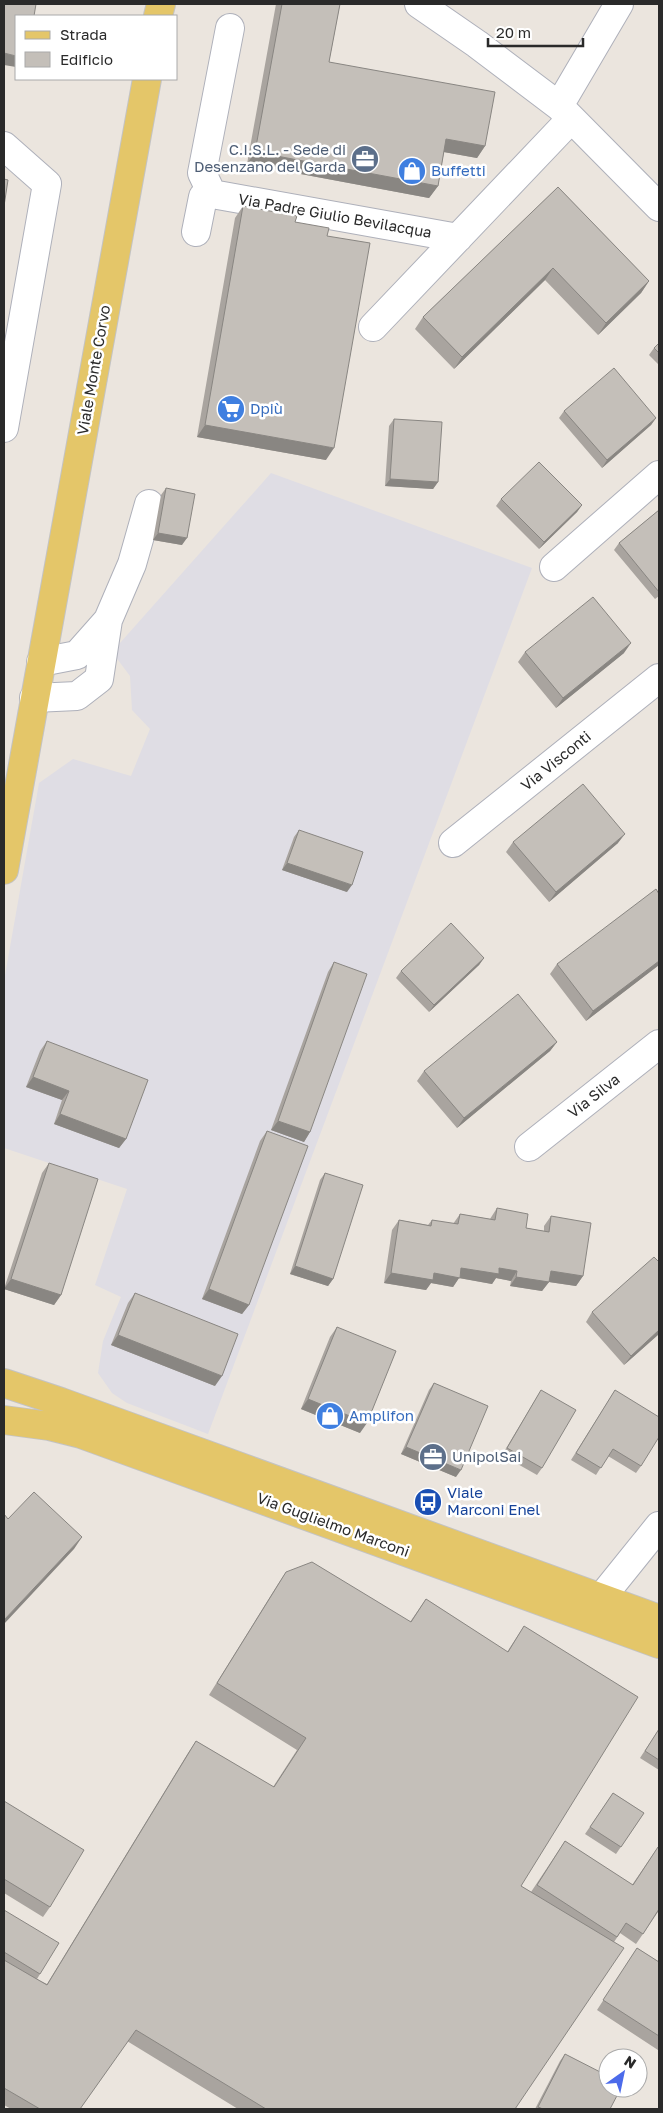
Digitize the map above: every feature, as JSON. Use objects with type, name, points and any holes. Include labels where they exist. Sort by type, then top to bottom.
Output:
[{"type":"main road","name":"Viale Monte Corvo","points":[[4,870],[147,80]]},
{"type":"main road","name":"Via Guglielmo Marconi","points":[[4,1383],[62,1402],[659,1619]]},
{"type":"main road","name":"Via Guglielmo Marconi","points":[[4,1397],[62,1402]]},
{"type":"main road","name":"Via Guglielmo Marconi","points":[[4,1420],[49,1426],[81,1434],[659,1644]]},
{"type":"street","points":[[419,4],[477,44],[565,113],[659,207]]},
{"type":"street","name":"Via Padre Giulio Bevilacqua","points":[[373,327],[458,238],[565,113],[619,4]]},
{"type":"street","points":[[196,232],[203,197],[212,194],[202,173],[230,28]]},
{"type":"street","points":[[4,146],[47,184],[4,428]]},
{"type":"street","name":"Via Padre Giulio Bevilacqua","points":[[212,194],[458,238]]},
{"type":"street","points":[[554,567],[659,475]]},
{"type":"street","points":[[34,698],[78,696],[99,679],[108,620],[132,564],[149,504]]},
{"type":"street","points":[[41,662],[76,655],[108,620]]},
{"type":"street","name":"Via Visconti","points":[[453,843],[659,678]]},
{"type":"street","name":"Via Silva","points":[[529,1147],[659,1044]]},
{"type":"street","points":[[601,1598],[659,1526]]},
{"type":"shaded area","points":[[271,473],[532,568],[208,1434],[127,1403],[112,1393],[98,1373],[103,1341],[121,1297],[95,1285],[127,1189],[4,1148],[4,981],[39,783],[73,759],[131,776],[150,729],[132,710],[130,676],[112,652]]},
{"type":"building","points":[[4,4],[36,4],[34,15],[15,15],[15,56],[4,53]]},
{"type":"building","points":[[282,4],[340,4],[329,62],[495,92],[485,146],[446,139],[438,186],[255,152]]},
{"type":"building","points":[[4,179],[8,180],[4,206]]},
{"type":"building","points":[[558,187],[649,281],[606,323],[553,268],[462,357],[423,317]]},
{"type":"building","points":[[243,206],[297,216],[295,222],[329,228],[327,236],[370,243],[334,448],[205,425]]},
{"type":"building","points":[[659,343],[659,353],[654,348]]},
{"type":"building","points":[[614,368],[656,418],[607,460],[564,411]]},
{"type":"building","points":[[394,419],[442,422],[438,482],[390,479]]},
{"type":"building","points":[[539,462],[582,505],[544,542],[501,499]]},
{"type":"building","points":[[166,488],[195,494],[187,538],[158,533]]},
{"type":"building","points":[[659,510],[659,592],[619,543]]},
{"type":"building","points":[[593,597],[631,643],[563,698],[525,652]]},
{"type":"building","points":[[583,784],[625,834],[556,892],[513,842]]},
{"type":"building","points":[[299,830],[363,852],[352,885],[287,863]]},
{"type":"building","points":[[656,889],[659,894],[659,961],[593,1011],[557,964]]},
{"type":"building","points":[[451,923],[484,958],[434,1005],[401,971]]},
{"type":"building","points":[[334,962],[367,974],[310,1132],[278,1121]]},
{"type":"building","points":[[518,994],[557,1042],[464,1118],[424,1071]]},
{"type":"building","points":[[47,1041],[148,1080],[126,1139],[60,1114],[69,1091],[33,1077]]},
{"type":"building","points":[[267,1131],[308,1146],[249,1305],[209,1289]]},
{"type":"building","points":[[49,1163],[98,1179],[61,1295],[11,1279]]},
{"type":"building","points":[[325,1173],[363,1185],[333,1279],[295,1266]]},
{"type":"building","points":[[497,1208],[528,1214],[526,1228],[549,1232],[551,1216],[591,1223],[583,1276],[551,1271],[549,1282],[516,1277],[517,1271],[499,1268],[499,1274],[461,1268],[460,1278],[434,1273],[433,1280],[391,1273],[399,1220],[431,1226],[432,1220],[458,1224],[460,1214],[495,1220]]},
{"type":"building","points":[[654,1257],[659,1262],[659,1330],[631,1356],[592,1312]]},
{"type":"building","points":[[135,1293],[238,1334],[222,1376],[118,1335]]},
{"type":"building","points":[[337,1327],[396,1351],[367,1423],[308,1399]]},
{"type":"building","points":[[434,1383],[488,1406],[461,1470],[406,1447]]},
{"type":"building","points":[[541,1390],[576,1410],[542,1468],[507,1448]]},
{"type":"building","points":[[615,1390],[659,1417],[659,1437],[641,1466],[613,1449],[601,1468],[576,1453]]},
{"type":"building","points":[[34,1492],[82,1537],[4,1620],[4,1514],[8,1519]]},
{"type":"building","points":[[312,1562],[411,1622],[426,1599],[508,1652],[524,1626],[638,1697],[521,1886],[624,1948],[515,2109],[266,2109],[136,2030],[80,2109],[40,2109],[4,2088],[4,1960],[47,1985],[196,1741],[274,1787],[306,1738],[217,1683],[286,1572]]},
{"type":"building","points":[[659,1729],[659,1760],[645,1751]]},
{"type":"building","points":[[613,1793],[644,1813],[621,1847],[590,1827]]},
{"type":"building","points":[[4,1801],[84,1850],[50,1907],[4,1879]]},
{"type":"building","points":[[565,1841],[633,1885],[659,1848],[659,1909],[643,1934],[626,1923],[617,1937],[537,1885]]},
{"type":"building","points":[[4,1910],[59,1943],[40,1974],[4,1952]]},
{"type":"building","points":[[637,1948],[659,1962],[659,2036],[603,2000]]},
{"type":"building","points":[[565,2054],[598,2071],[598,2098],[616,2098],[610,2109],[543,2109],[538,2107]]},
{"type":"place","name":"C.I.S.L. - Sede di Desenzano del Garda","points":[[365,159]]},
{"type":"place","name":"Buffetti","points":[[412,171]]},
{"type":"place","name":"Dpiù","points":[[231,409]]},
{"type":"place","name":"Amplifon","points":[[330,1416]]},
{"type":"place","name":"UnipolSai","points":[[433,1457]]},
{"type":"place","name":"Viale Marconi Enel","points":[[428,1502]]}]
